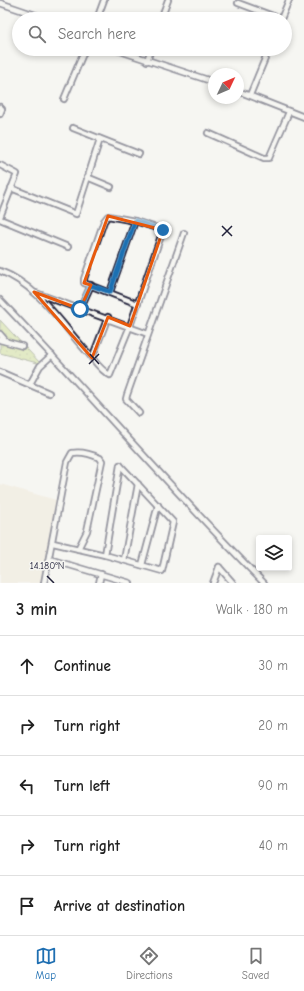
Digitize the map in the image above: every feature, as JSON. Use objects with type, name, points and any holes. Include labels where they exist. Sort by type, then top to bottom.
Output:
[{"type":"street","points":[[100,12],[104,0]]},
{"type":"street","points":[[164,12],[168,0]]},
{"type":"street","points":[[284,12],[289,0]]},
{"type":"street","points":[[0,3],[26,12]]},
{"type":"street","points":[[238,3],[262,12]]},
{"type":"street","points":[[64,99],[82,56]]},
{"type":"street","points":[[133,56],[208,80]]},
{"type":"street","points":[[147,61],[149,56]]},
{"type":"street","points":[[250,96],[266,56]]},
{"type":"street","points":[[244,94],[304,117]]},
{"type":"street","points":[[0,107],[2,109],[0,114]]},
{"type":"street","points":[[208,133],[264,158],[269,158],[289,112]]},
{"type":"street","points":[[73,128],[139,154]]},
{"type":"street","points":[[11,188],[76,214],[100,139]]},
{"type":"street","points":[[0,165],[17,174],[0,218],[68,247]]},
{"type":"street","points":[[87,177],[111,187]]},
{"type":"street","points":[[0,271],[14,276],[34,292],[92,358],[110,375],[130,326],[138,304],[163,230],[135,221],[108,216],[104,221],[84,279],[84,283],[138,304]]},
{"type":"street","points":[[110,292],[135,221]]},
{"type":"street","points":[[139,413],[126,399],[184,233]]},
{"type":"street","points":[[80,309],[90,285]]},
{"type":"street","points":[[34,292],[80,309],[108,317],[148,334]]},
{"type":"street","points":[[0,300],[139,451],[264,583]]},
{"type":"street","points":[[92,358],[108,317]]},
{"type":"street","points":[[0,334],[7,342]]},
{"type":"street","points":[[0,340],[22,346]]},
{"type":"street","points":[[30,384],[40,366],[52,355]]},
{"type":"street","points":[[0,372],[49,393]]},
{"type":"street","points":[[44,583],[67,462],[72,453],[86,453],[100,458],[102,461],[87,531],[78,549]]},
{"type":"street","points":[[52,544],[105,555],[162,571],[173,522],[120,465],[105,555]]},
{"type":"street","points":[[124,560],[138,484]]},
{"type":"street","points":[[142,565],[158,505]]},
{"type":"street","points":[[49,559],[130,583]]},
{"type":"street","points":[[213,583],[219,567],[233,583]]},
{"type":"street","points":[[99,583],[101,574]]},
{"type":"highlighted area","points":[[108,216],[163,230],[130,326],[108,317],[92,358],[34,292],[80,309],[91,285],[84,283]]},
{"type":"shaded area","points":[[0,484],[56,500],[41,583],[0,583]]},
{"type":"green space","points":[[0,320],[41,364],[0,353]]},
{"type":"route","points":[[80,309],[90,285],[110,292],[135,221],[163,230]]}]
